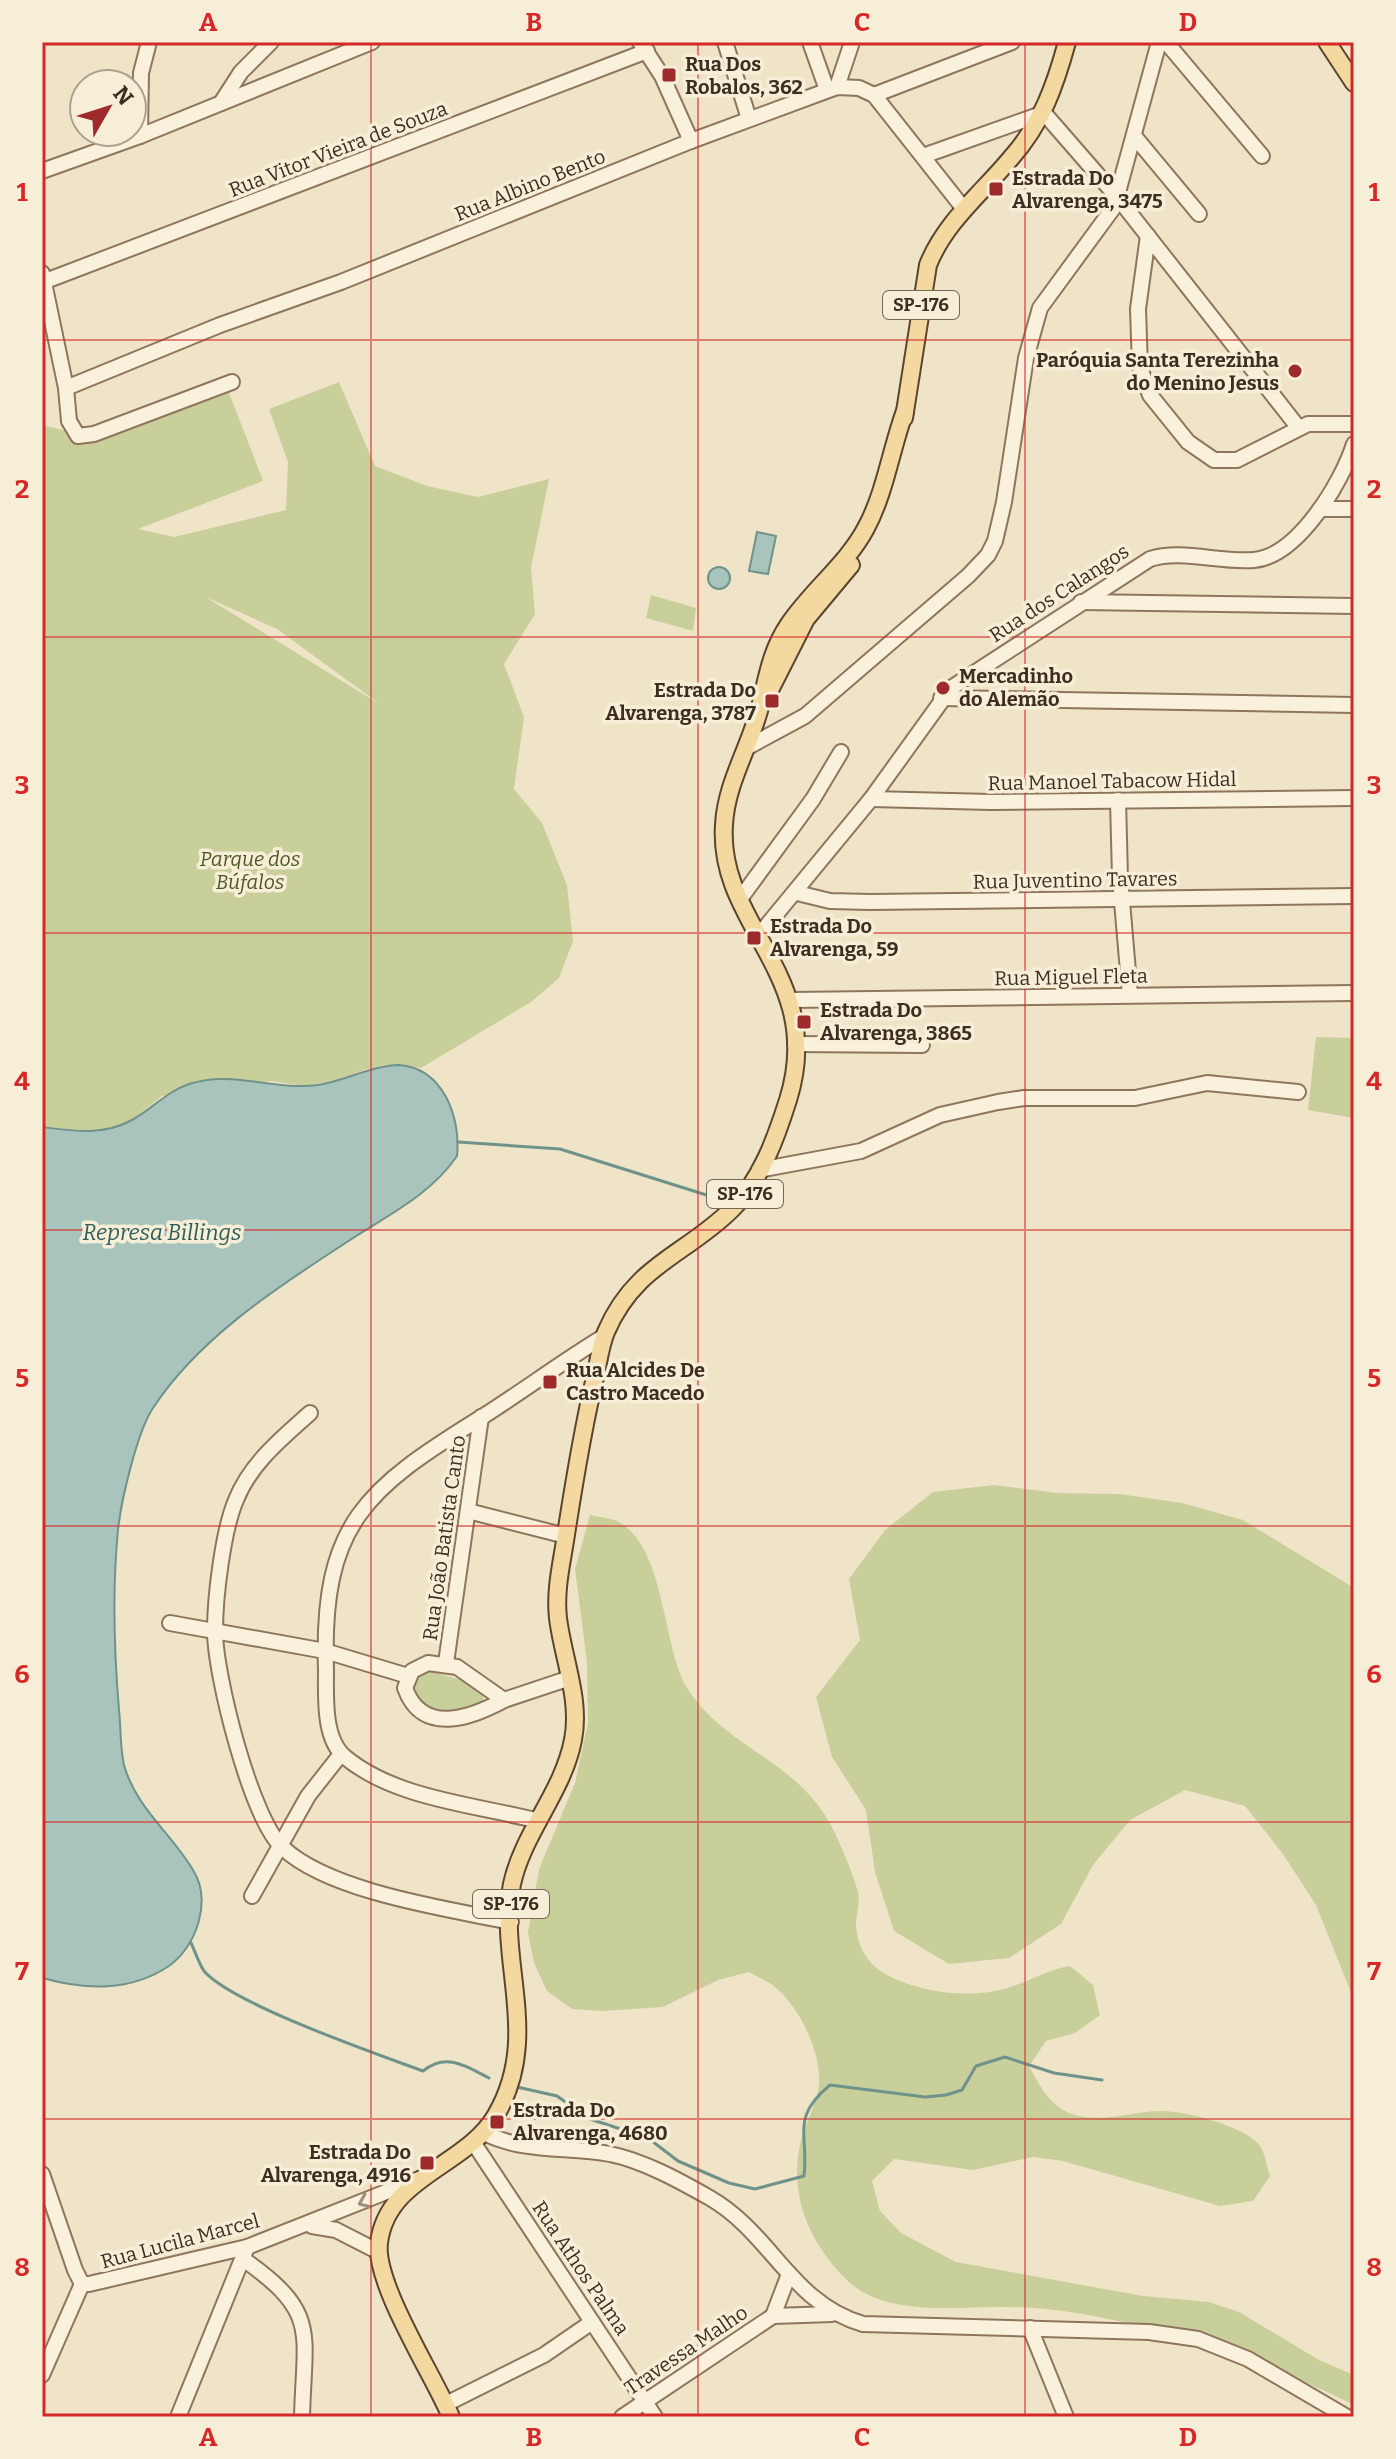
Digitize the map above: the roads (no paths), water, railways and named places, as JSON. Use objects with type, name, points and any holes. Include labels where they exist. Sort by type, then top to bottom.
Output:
[{"type":"main road","name":"SP-176","points":[[377,2251],[384,2219],[407,2189],[479,2138],[503,2103],[519,2034],[511,1888],[519,1860],[563,1771],[573,1741],[575,1712],[558,1618],[557,1592],[581,1438],[603,1337],[618,1308],[642,1278],[735,1206],[759,1170],[790,1094],[795,1044],[790,1000],[729,875],[723,834],[731,787],[760,708],[765,677],[780,638],[867,527],[905,411],[928,265],[935,248],[964,209],[1011,159],[1044,113],[1067,42]]},
{"type":"main road","points":[[1327,42],[1351,74]]},
{"type":"main road","points":[[377,2251],[383,2277],[449,2410]]},
{"type":"street","points":[[142,68],[149,42]]},
{"type":"street","points":[[221,103],[241,72],[271,42]]},
{"type":"street","points":[[148,133],[372,42]]},
{"type":"street","points":[[725,42],[749,119]]},
{"type":"street","points":[[810,42],[832,88]]},
{"type":"street","points":[[832,88],[852,42]]},
{"type":"street","points":[[874,95],[1012,42]]},
{"type":"street","points":[[746,748],[805,716],[968,576],[988,555],[1004,502],[1026,358],[1040,308],[1107,218],[1118,198],[1159,42]]},
{"type":"street","points":[[1166,42],[1262,156]]},
{"type":"street","points":[[644,47],[691,141]]},
{"type":"street","name":"Rua Vitor Vieira de Souza","points":[[43,282],[644,47]]},
{"type":"street","points":[[832,88],[859,88],[874,95],[964,209]]},
{"type":"street","name":"Rua Albino Bento","points":[[66,388],[832,88]]},
{"type":"street","points":[[923,156],[1044,113],[1118,198],[1298,427]]},
{"type":"street","points":[[1135,137],[1199,214]]},
{"type":"street","points":[[42,171],[106,148]]},
{"type":"street","points":[[1148,236],[1138,349],[1140,368],[1150,395],[1188,442],[1214,460],[1237,460],[1250,456],[1298,427],[1323,423],[1354,424]]},
{"type":"street","points":[[42,272],[71,427],[82,437],[232,382]]},
{"type":"street","name":"Rua dos Calangos","points":[[759,935],[797,893],[871,799],[941,698],[966,677],[1139,564],[1158,556],[1256,560],[1270,555],[1295,539],[1320,509],[1354,444]]},
{"type":"street","points":[[1320,509],[1354,509]]},
{"type":"street","points":[[1081,601],[1354,606]]},
{"type":"street","points":[[941,698],[1354,705]]},
{"type":"street","points":[[740,899],[813,799],[841,752]]},
{"type":"street","name":"Rua Manoel Tabacow Hidal","points":[[871,799],[1354,798]]},
{"type":"street","points":[[1118,800],[1130,995]]},
{"type":"street","name":"Rua Juventino Tavares","points":[[797,893],[845,902],[1354,896]]},
{"type":"street","name":"Rua Miguel Fleta","points":[[790,1000],[1354,993]]},
{"type":"street","points":[[795,1044],[922,1045]]},
{"type":"street","points":[[759,1170],[861,1151],[940,1115],[1011,1100],[1135,1098],[1207,1083],[1298,1092]]},
{"type":"street","points":[[539,1821],[394,1783],[341,1754],[329,1725],[325,1651],[341,1547],[365,1502],[414,1460],[603,1337]]},
{"type":"street","points":[[310,1413],[252,1471],[235,1501],[227,1530],[215,1631],[222,1687],[240,1751],[268,1827],[281,1846],[304,1864],[378,1893],[511,1922]]},
{"type":"street","name":"Rua João Batista Canto","points":[[446,1663],[481,1417]]},
{"type":"street","points":[[468,1511],[566,1536]]},
{"type":"street","points":[[170,1623],[325,1651],[408,1676]]},
{"type":"street","points":[[504,1700],[470,1673],[446,1663],[417,1667],[408,1676],[405,1688],[411,1699],[428,1715],[442,1720],[464,1718],[504,1700],[570,1678]]},
{"type":"street","points":[[252,1896],[308,1796],[341,1754]]},
{"type":"street","points":[[479,2138],[516,2147],[612,2154],[645,2165],[732,2211],[754,2230],[789,2274],[832,2314],[863,2324],[1149,2332],[1198,2339],[1248,2359],[1344,2416]]},
{"type":"street","name":"Rua Athos Palma","points":[[479,2138],[592,2322],[655,2417]]},
{"type":"street","name":"Rua Lucila Marcel","points":[[42,2174],[82,2284],[119,2279],[151,2268],[245,2253],[421,2178]]},
{"type":"street","points":[[307,2226],[336,2230],[377,2251]]},
{"type":"street","points":[[178,2417],[245,2253],[273,2281],[301,2317],[302,2417]]},
{"type":"street","name":"Travessa Malho","points":[[773,2316],[789,2274]]},
{"type":"street","points":[[42,2375],[82,2284]]},
{"type":"street","name":"Travessa Malho","points":[[622,2417],[773,2316],[832,2314]]},
{"type":"street","points":[[449,2410],[544,2355],[592,2322]]},
{"type":"street","points":[[1030,2328],[1066,2417]]},
{"type":"water","points":[[757,532],[776,536],[768,574],[749,571]]},
{"type":"water","points":[[719,567],[727,570],[730,578],[727,586],[719,589],[711,586],[708,578],[711,570]]},
{"type":"water","name":"Represa Billings","points":[[399,1065],[427,1075],[446,1097],[456,1126],[457,1156],[419,1195],[266,1297],[192,1359],[147,1419],[126,1485],[118,1530],[114,1598],[124,1765],[145,1807],[184,1857],[199,1882],[201,1908],[194,1935],[169,1966],[139,1981],[91,1986],[42,1978],[42,1127],[88,1131],[121,1125],[181,1087],[204,1080],[232,1079],[304,1086]]},
{"type":"waterway","points":[[458,1142],[560,1149],[716,1198]]},
{"type":"waterway","points":[[191,1943],[204,1971],[220,1984],[273,2013],[423,2071],[431,2065],[448,2062],[489,2078]]},
{"type":"waterway","points":[[517,2087],[557,2096],[590,2119],[648,2138],[678,2161],[729,2183],[755,2189],[804,2176],[806,2117],[810,2107],[830,2085],[925,2097],[946,2095],[962,2090],[976,2066],[1005,2057],[1054,2073],[1102,2080]]},
{"type":"place","name":"Rua Dos Robalos, 362","points":[[669,75]]},
{"type":"place","name":"Estrada Do Alvarenga, 3475","points":[[996,189]]},
{"type":"place","name":"Paróquia Santa Terezinha do Menino Jesus","points":[[1295,371]]},
{"type":"place","name":"Mercadinho do Alemão","points":[[943,688]]},
{"type":"place","name":"Estrada Do Alvarenga, 3787","points":[[772,701]]},
{"type":"place","name":"Estrada Do Alvarenga, 59","points":[[754,938]]},
{"type":"place","name":"Estrada Do Alvarenga, 3865","points":[[804,1022]]},
{"type":"place","name":"Rua Alcides De Castro Macedo","points":[[550,1382]]},
{"type":"place","name":"Estrada Do Alvarenga, 4680","points":[[497,2122]]},
{"type":"place","name":"Estrada Do Alvarenga, 4916","points":[[427,2163]]},
{"type":"park label","name":"Parque dos Búfalos","points":[[250,870]]}]
